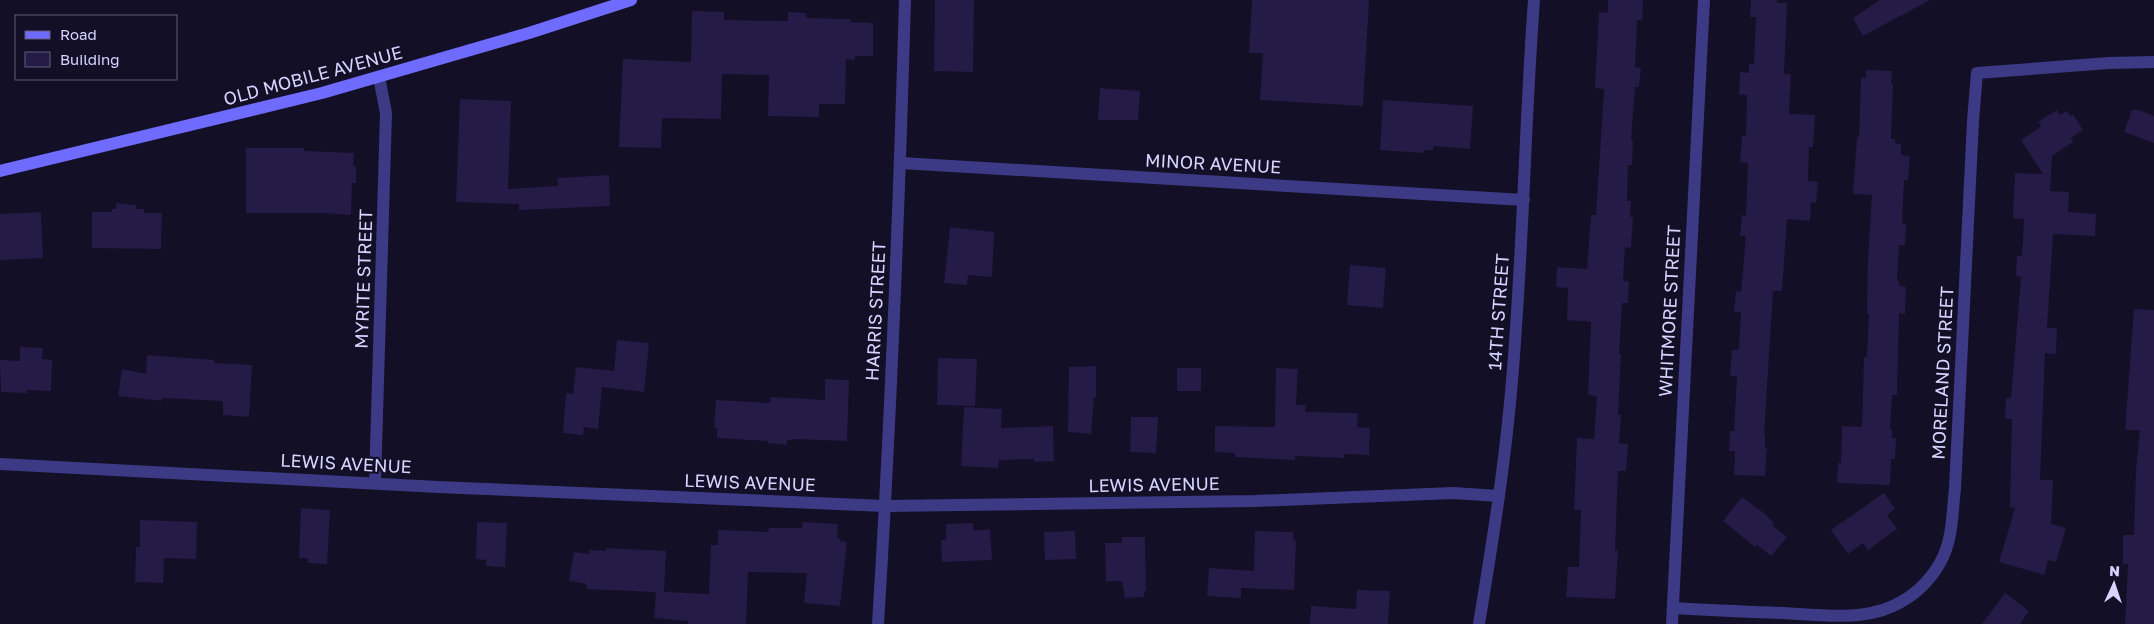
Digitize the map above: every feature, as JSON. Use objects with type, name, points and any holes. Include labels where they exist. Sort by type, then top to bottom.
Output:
[{"type":"main road","name":"OLD MOBILE AVENUE","points":[[0,170],[213,120],[379,77],[529,33],[631,0]]},
{"type":"street","name":"HARRIS STREET","points":[[878,624],[900,163],[905,0]]},
{"type":"street","name":"14TH STREET","points":[[1479,624],[1499,496],[1510,404],[1524,200],[1534,0]]},
{"type":"street","name":"WHITMORE STREET","points":[[1672,624],[1704,0]]},
{"type":"street","name":"MORELAND STREET","points":[[1673,608],[1824,615],[1868,614],[1892,607],[1912,596],[1927,582],[1940,562],[1950,540],[1977,73],[2109,63],[2154,62]]},
{"type":"street","name":"MYRITE STREET","points":[[375,482],[386,113],[379,77]]},
{"type":"street","name":"MINOR AVENUE","points":[[900,163],[1524,200]]},
{"type":"street","name":"LEWIS AVENUE","points":[[0,464],[885,506],[1255,501],[1453,493],[1499,496]]},
{"type":"building","points":[[935,0],[974,0],[973,72],[934,71]]},
{"type":"building","points":[[1252,0],[1369,0],[1363,106],[1260,100],[1263,53],[1249,53]]},
{"type":"building","points":[[1608,0],[1643,0],[1642,20],[1637,20],[1635,67],[1641,68],[1639,87],[1635,87],[1631,140],[1633,141],[1632,165],[1628,165],[1627,201],[1631,201],[1630,217],[1633,217],[1631,248],[1625,247],[1623,281],[1629,282],[1628,303],[1622,303],[1619,354],[1621,355],[1618,415],[1621,415],[1619,443],[1628,444],[1626,471],[1618,471],[1615,550],[1618,551],[1615,599],[1566,597],[1568,567],[1579,567],[1581,510],[1574,510],[1577,438],[1594,439],[1597,396],[1588,395],[1591,322],[1567,320],[1568,288],[1556,287],[1557,267],[1587,269],[1591,215],[1596,215],[1604,89],[1595,88],[1599,12],[1608,13]]},
{"type":"building","points":[[1751,0],[1777,0],[1777,3],[1787,3],[1784,74],[1791,74],[1789,114],[1815,115],[1813,147],[1809,147],[1808,181],[1818,182],[1816,203],[1811,202],[1810,221],[1787,219],[1782,291],[1773,291],[1764,434],[1765,448],[1767,448],[1765,476],[1734,475],[1735,451],[1729,451],[1730,431],[1734,431],[1737,376],[1730,376],[1732,350],[1738,350],[1739,347],[1741,312],[1734,312],[1736,291],[1741,292],[1746,236],[1740,236],[1742,215],[1746,216],[1748,163],[1740,162],[1742,136],[1746,136],[1747,95],[1739,94],[1740,72],[1749,73],[1749,64],[1754,64],[1756,17],[1750,17]]},
{"type":"building","points":[[1880,0],[1930,0],[1863,36],[1853,18]]},
{"type":"building","points":[[692,11],[724,12],[724,20],[788,21],[788,12],[806,13],[806,18],[851,19],[850,22],[873,23],[873,56],[855,56],[855,60],[846,59],[845,104],[819,104],[819,117],[768,116],[769,75],[722,74],[721,119],[662,118],[661,148],[619,147],[623,59],[691,62]]},
{"type":"building","points":[[1866,70],[1892,71],[1891,139],[1895,139],[1895,143],[1901,144],[1901,155],[1910,156],[1908,180],[1904,180],[1902,223],[1906,224],[1905,245],[1899,245],[1897,280],[1899,281],[1899,286],[1906,287],[1905,314],[1899,313],[1897,395],[1892,395],[1890,429],[1892,429],[1892,438],[1896,438],[1895,459],[1891,459],[1890,485],[1837,483],[1838,463],[1841,463],[1842,426],[1862,427],[1864,357],[1867,357],[1869,314],[1867,313],[1868,259],[1872,195],[1853,194],[1857,137],[1859,137],[1861,78],[1866,78]]},
{"type":"building","points":[[1100,88],[1140,91],[1138,120],[1098,120]]},
{"type":"building","points":[[460,99],[511,101],[508,189],[558,186],[557,178],[609,175],[610,206],[519,210],[519,204],[456,202]]},
{"type":"building","points":[[1383,100],[1473,106],[1470,149],[1433,146],[1433,150],[1424,150],[1424,153],[1380,150]]},
{"type":"building","points":[[2057,110],[2060,115],[2067,111],[2070,116],[2073,114],[2083,130],[2071,138],[2073,142],[2052,156],[2050,191],[2069,192],[2068,212],[2096,214],[2095,236],[2053,234],[2047,328],[2057,328],[2056,354],[2045,353],[2040,480],[2053,480],[2051,524],[2066,528],[2056,562],[2048,560],[2044,575],[1999,562],[2015,508],[2010,507],[2012,419],[2005,419],[2006,398],[2011,398],[2021,277],[2016,276],[2017,256],[2022,256],[2024,219],[2013,218],[2015,173],[2043,174],[2021,140],[2041,127],[2038,122]]},
{"type":"building","points":[[2132,110],[2139,110],[2154,116],[2154,143],[2124,132]]},
{"type":"building","points":[[246,148],[304,148],[304,151],[354,153],[353,166],[356,166],[356,183],[352,183],[351,215],[246,213]]},
{"type":"building","points":[[116,203],[136,205],[136,209],[144,209],[144,213],[162,213],[161,249],[92,248],[92,212],[112,212],[112,209],[116,209]]},
{"type":"building","points":[[41,212],[43,258],[0,260],[0,214]]},
{"type":"building","points":[[950,227],[994,232],[992,277],[968,275],[967,285],[944,283]]},
{"type":"building","points":[[1350,265],[1386,268],[1383,308],[1347,305]]},
{"type":"building","points":[[2134,309],[2154,310],[2154,624],[2125,624],[2128,564],[2123,564],[2123,535],[2134,535],[2136,469],[2140,430],[2125,430]]},
{"type":"building","points":[[617,340],[649,343],[644,392],[602,387],[598,429],[584,427],[583,435],[563,433],[566,393],[573,394],[576,367],[614,371]]},
{"type":"building","points":[[20,347],[43,348],[42,359],[52,360],[51,391],[27,390],[27,393],[1,392],[0,360],[20,361]]},
{"type":"building","points":[[147,355],[214,360],[214,363],[252,365],[249,417],[223,415],[223,401],[162,398],[162,401],[118,396],[122,369],[146,374]]},
{"type":"building","points":[[938,358],[977,359],[975,406],[937,405]]},
{"type":"building","points":[[1096,366],[1096,397],[1094,397],[1091,434],[1068,432],[1069,367]]},
{"type":"building","points":[[1177,368],[1201,368],[1201,391],[1177,391]]},
{"type":"building","points":[[1276,368],[1298,369],[1296,405],[1306,405],[1305,412],[1358,413],[1357,427],[1370,428],[1369,455],[1344,454],[1344,458],[1295,456],[1295,460],[1235,457],[1235,453],[1215,452],[1215,426],[1275,427]]},
{"type":"building","points":[[825,379],[849,380],[847,441],[796,439],[787,440],[787,445],[768,443],[768,441],[717,438],[717,428],[714,428],[716,400],[770,403],[771,397],[825,400]]},
{"type":"building","points":[[964,407],[1002,409],[1001,428],[1053,426],[1054,461],[1034,462],[1034,459],[999,460],[998,468],[961,466]]},
{"type":"building","points":[[1131,417],[1158,417],[1156,453],[1130,452]]},
{"type":"building","points":[[1884,493],[1895,509],[1887,515],[1897,529],[1868,550],[1863,543],[1848,554],[1831,530]]},
{"type":"building","points":[[1742,497],[1765,514],[1774,523],[1772,525],[1787,537],[1771,556],[1757,545],[1755,547],[1723,521]]},
{"type":"building","points":[[301,508],[330,510],[327,564],[308,563],[308,558],[299,558]]},
{"type":"building","points":[[140,520],[197,522],[196,559],[164,558],[163,583],[135,582],[136,547],[140,547]]},
{"type":"building","points":[[477,522],[507,523],[505,567],[486,566],[486,560],[476,559]]},
{"type":"building","points":[[803,522],[838,524],[837,538],[840,538],[840,541],[847,542],[840,606],[804,603],[807,573],[748,572],[746,624],[688,624],[688,621],[654,618],[656,592],[587,589],[587,584],[569,581],[574,552],[589,554],[589,550],[606,551],[606,548],[666,551],[664,592],[709,594],[711,545],[718,545],[718,530],[768,532],[769,528],[802,528]]},
{"type":"building","points":[[973,523],[973,531],[990,529],[992,560],[942,562],[941,540],[946,540],[946,524]]},
{"type":"building","points":[[1075,531],[1076,559],[1045,560],[1044,532]]},
{"type":"building","points":[[1255,531],[1293,532],[1293,540],[1296,541],[1294,590],[1241,588],[1241,598],[1207,596],[1209,568],[1254,571]]},
{"type":"building","points":[[1122,537],[1145,537],[1146,591],[1144,591],[1144,597],[1125,598],[1122,581],[1106,581],[1105,543],[1122,543]]},
{"type":"building","points":[[1357,590],[1390,591],[1388,624],[1310,624],[1311,606],[1356,609]]},
{"type":"building","points":[[2005,593],[2029,611],[2020,624],[1982,624]]}]
